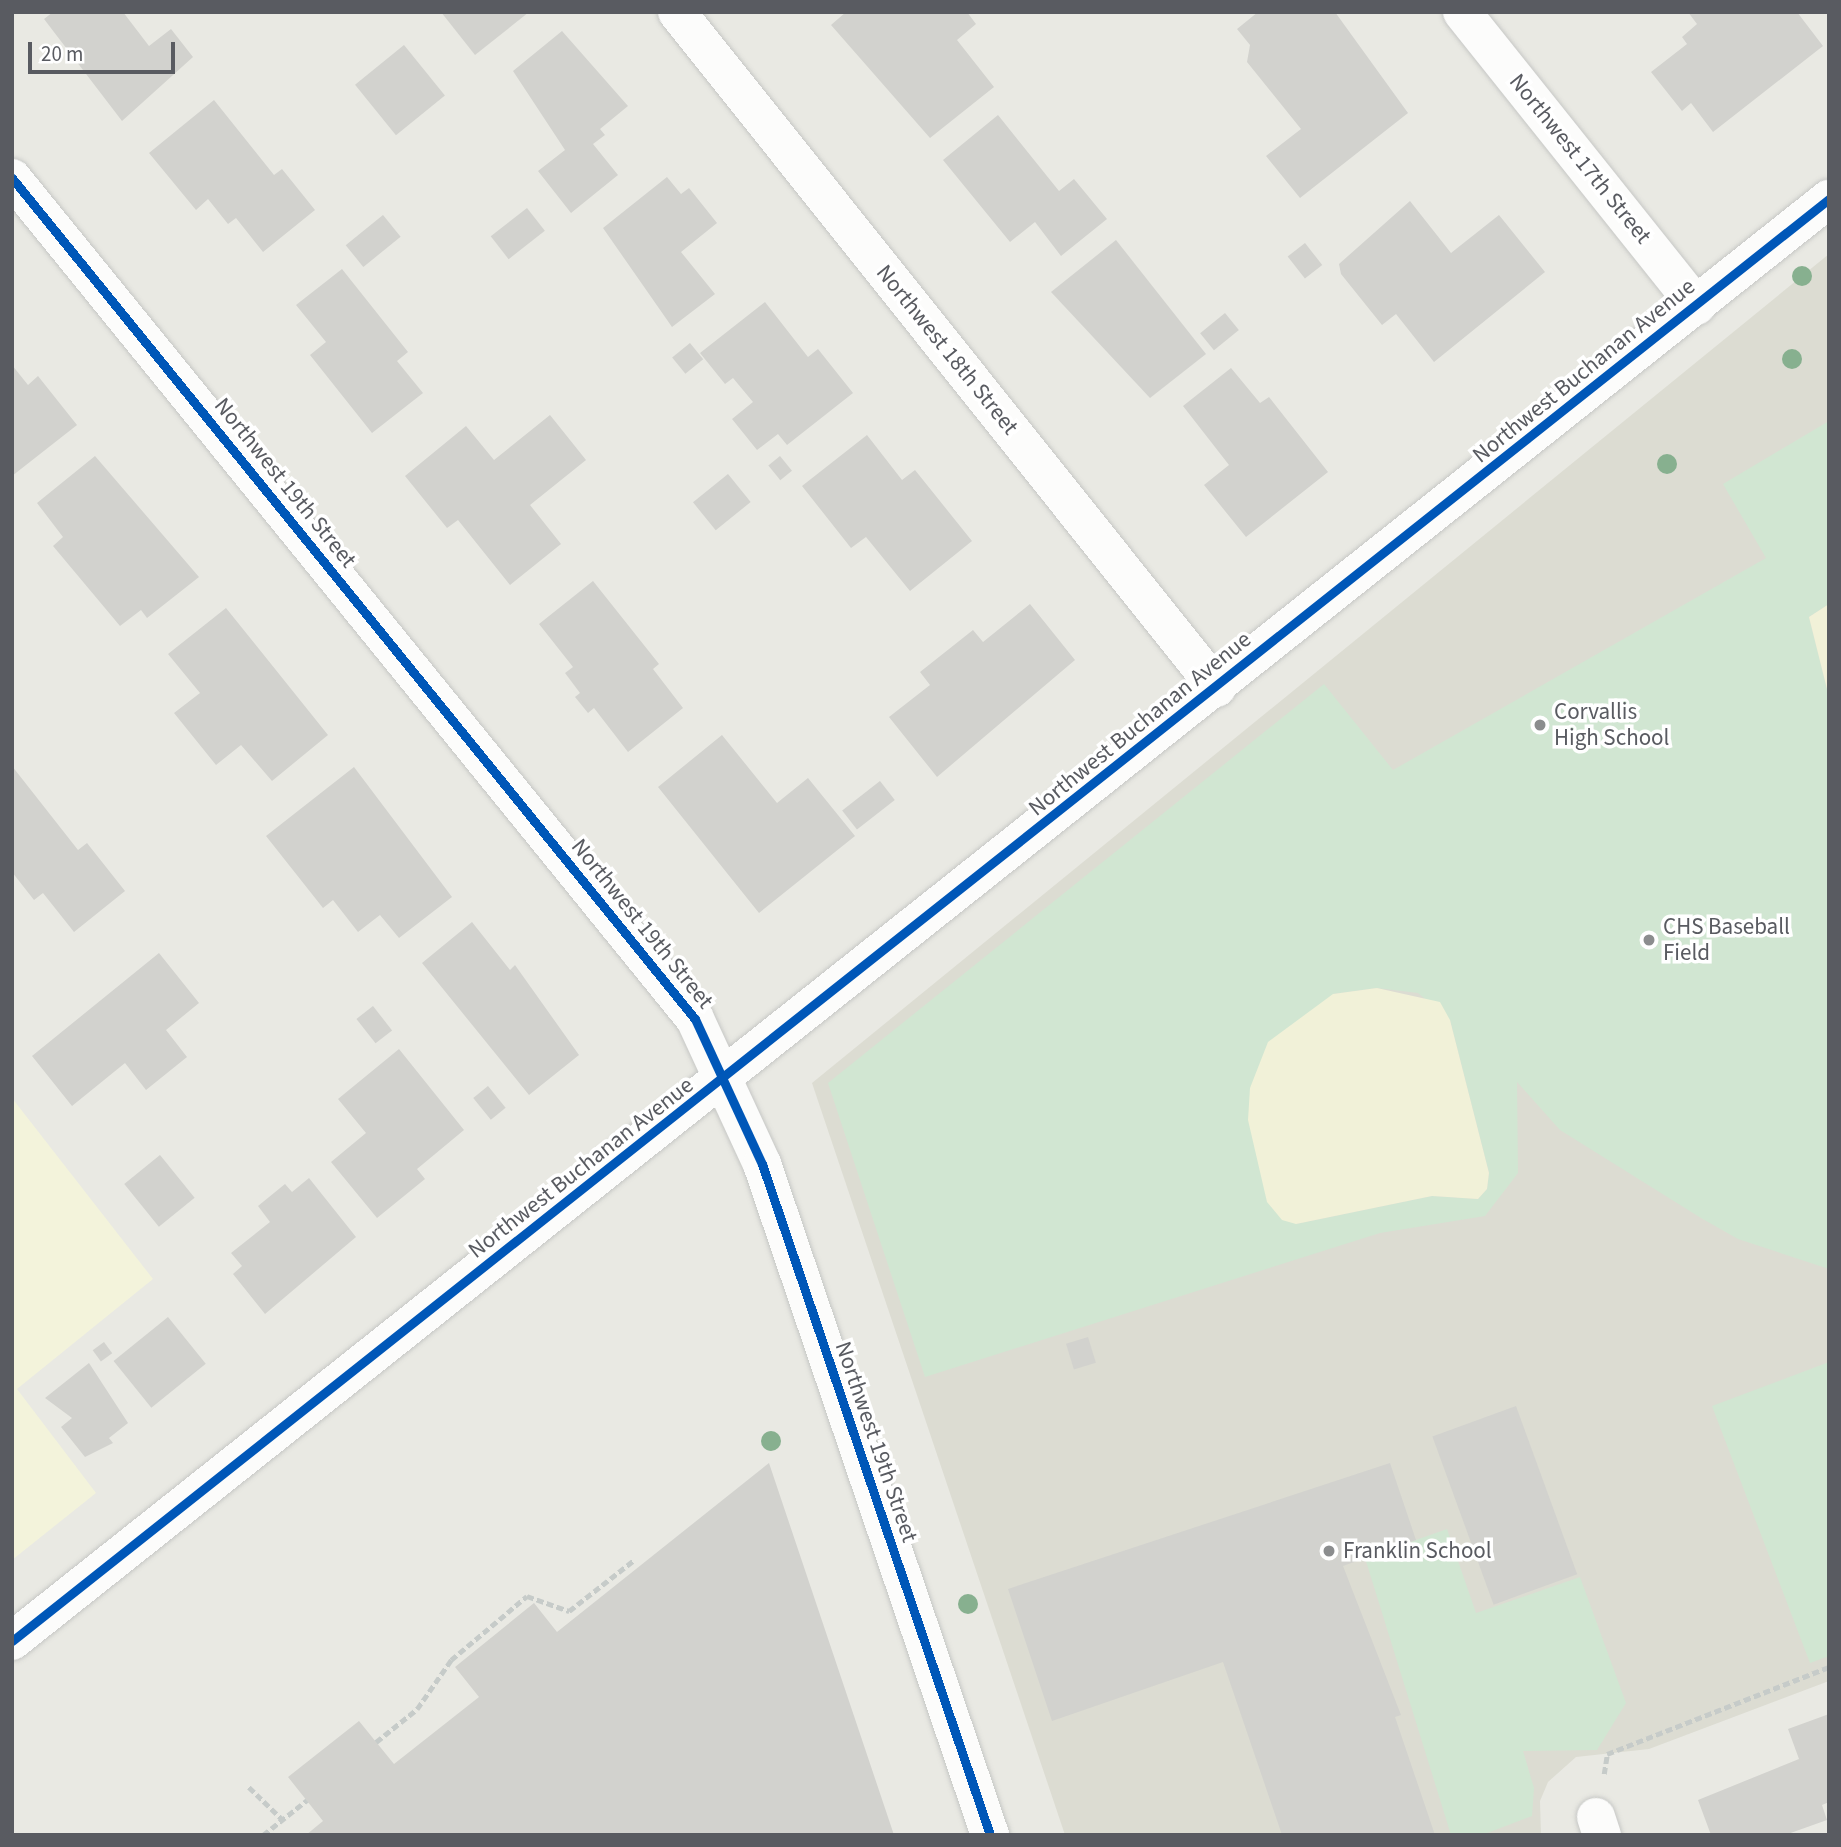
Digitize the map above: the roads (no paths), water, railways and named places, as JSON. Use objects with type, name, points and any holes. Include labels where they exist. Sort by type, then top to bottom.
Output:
[{"type":"street","name":"Northwest 18th Street","points":[[677,12],[1217,688]]},
{"type":"street","name":"Northwest 17th Street","points":[[1462,12],[1698,306]]},
{"type":"street","name":"Northwest 19th Street","points":[[12,178],[695,1019],[762,1164],[990,1835]]},
{"type":"street","name":"Northwest Buchanan Avenue","points":[[12,1641],[724,1080],[1829,199]]},
{"type":"place","name":"Corvallis High School","points":[[1540,725]]},
{"type":"place","name":"CHS Baseball Field","points":[[1649,940]]},
{"type":"place","name":"Franklin School","points":[[1329,1551]]}]
